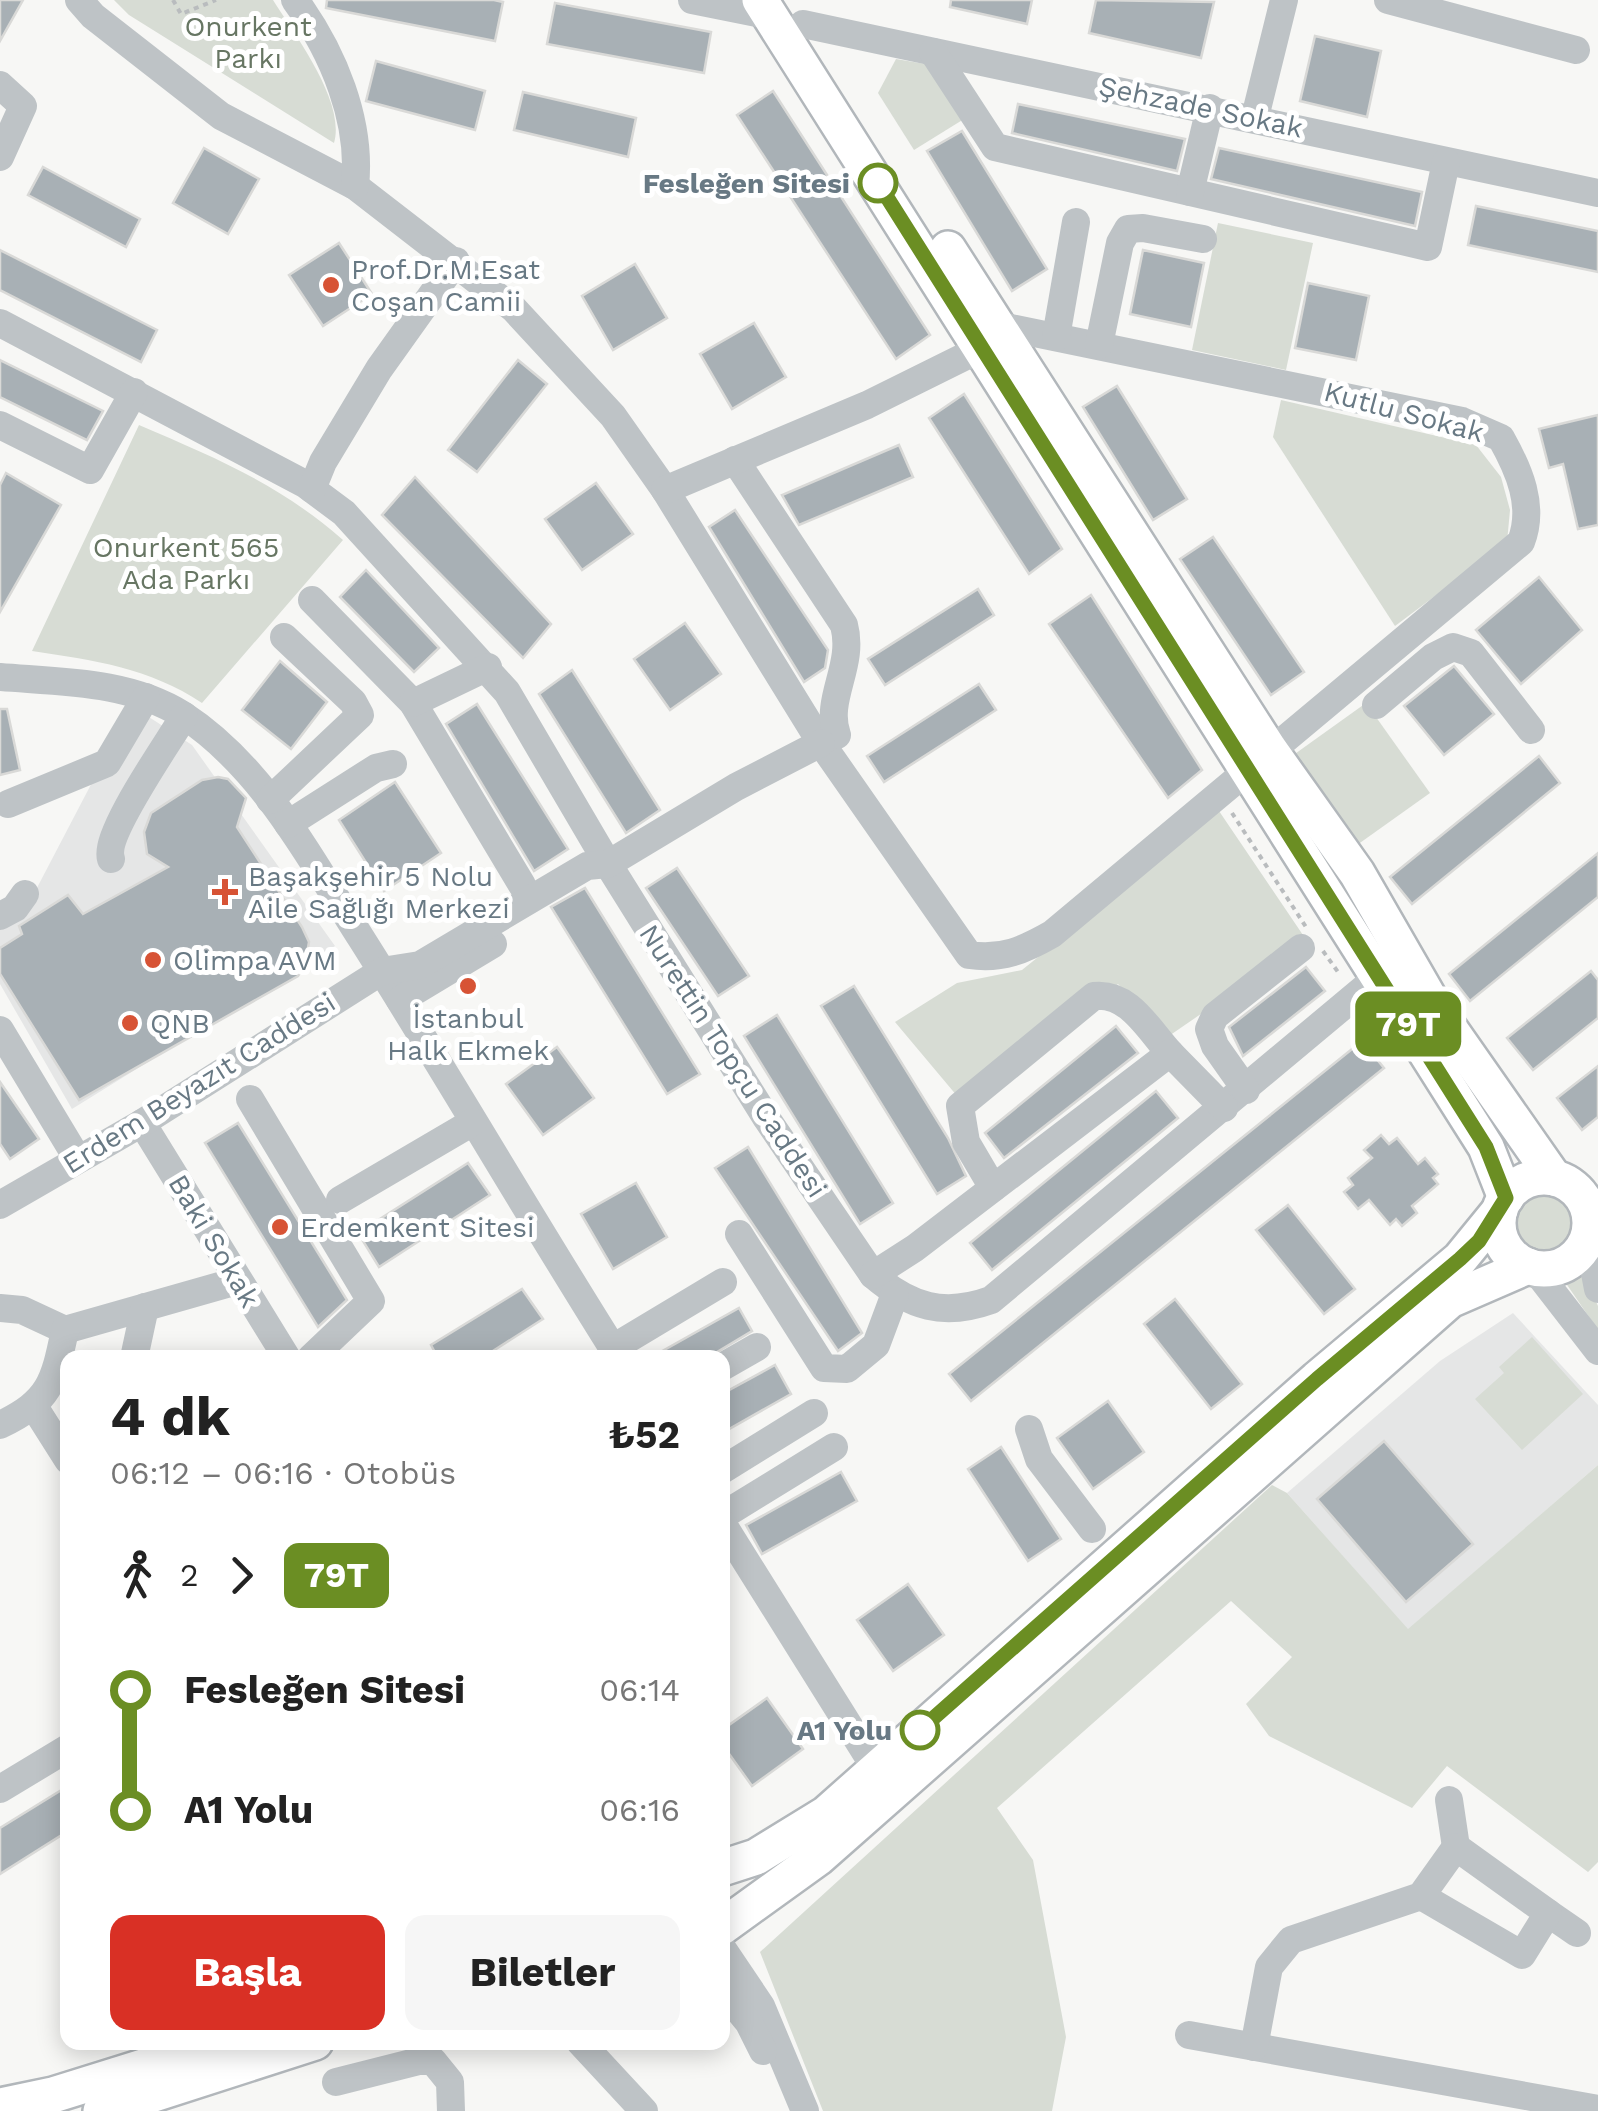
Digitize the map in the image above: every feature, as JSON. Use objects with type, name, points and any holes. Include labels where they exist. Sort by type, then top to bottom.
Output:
[{"type":"main road","points":[[781,10],[1259,759],[1379,976],[1486,1147],[1503,1204],[1502,1239],[1530,1266]]},
{"type":"main road","points":[[730,1922],[820,1856],[1450,1300],[1530,1266],[1566,1263],[1592,1219],[1572,1178],[1433,1006],[1357,873],[1259,759]]},
{"type":"main road","points":[[730,1864],[796,1835],[876,1769],[1317,1379],[1460,1259],[1503,1204],[1528,1180],[1572,1178]]},
{"type":"main road","points":[[0,2106],[52,2095],[197,2050]]},
{"type":"main road","points":[[101,2111],[291,2050]]},
{"type":"street","name":"Kutlu Sokak","points":[[79,0],[92,16],[221,116],[355,186],[514,309],[612,416],[665,490],[969,954],[990,958],[1022,952],[1052,934],[1521,542],[1529,522],[1527,501],[1501,438],[1462,421],[1056,337],[989,337]]},
{"type":"street","points":[[295,0],[312,24],[348,107],[359,151],[355,186]]},
{"type":"street","name":"Şehzade Sokak","points":[[692,0],[781,10],[933,52],[1255,117],[1598,193]]},
{"type":"street","points":[[1255,117],[1284,0]]},
{"type":"street","points":[[1388,0],[1576,50]]},
{"type":"street","points":[[933,52],[995,147],[1428,247],[1446,162]]},
{"type":"street","points":[[0,85],[23,106],[0,157]]},
{"type":"street","points":[[1190,192],[1210,108]]},
{"type":"street","points":[[1056,337],[1076,222]]},
{"type":"street","points":[[1099,345],[1120,243],[1128,229],[1203,240]]},
{"type":"street","points":[[312,489],[323,462],[380,369],[456,261]]},
{"type":"street","name":"Nurettin Topçu Caddesi","points":[[0,324],[312,489],[344,513],[488,667],[767,1119],[873,1275],[895,1294],[942,1310],[966,1309],[991,1300],[1379,976]]},
{"type":"street","points":[[665,490],[867,405],[989,337]]},
{"type":"street","points":[[0,425],[90,470],[146,398]]},
{"type":"street","points":[[735,460],[844,625],[850,646],[829,739]]},
{"type":"street","points":[[312,600],[413,703],[528,892],[525,925],[400,1000]]},
{"type":"street","points":[[270,800],[360,716],[354,702],[284,638]]},
{"type":"street","points":[[1376,705],[1433,657],[1453,647],[1471,653],[1532,730]]},
{"type":"street","points":[[413,703],[488,667]]},
{"type":"street","points":[[0,676],[104,686],[146,697],[184,716],[209,735],[270,800],[382,970],[614,1350]]},
{"type":"street","points":[[8,804],[107,762],[146,697]]},
{"type":"street","points":[[111,859],[108,850],[121,821],[184,716]]},
{"type":"street","name":"Erdem Beyazıt Caddesi","points":[[0,1205],[142,1123],[382,970],[420,965],[528,892],[587,866],[608,864],[829,739]]},
{"type":"street","points":[[288,824],[376,768],[393,764]]},
{"type":"street","points":[[0,916],[15,908],[25,894]]},
{"type":"street","points":[[1235,1099],[1209,1029],[1215,1016],[1302,936]]},
{"type":"street","points":[[993,1188],[966,1142],[960,1106],[1094,996],[1110,994],[1122,999],[1170,1053],[1235,1099]]},
{"type":"street","points":[[0,1030],[77,1158]]},
{"type":"street","points":[[873,1275],[916,1248],[1170,1053]]},
{"type":"street","points":[[250,1098],[370,1301],[319,1350]]},
{"type":"street","points":[[340,1200],[473,1122]]},
{"type":"street","name":"Baki Sokak","points":[[142,1123],[282,1350]]},
{"type":"street","points":[[1592,1219],[1598,1289]]},
{"type":"street","points":[[739,1234],[824,1368],[848,1369],[876,1345],[895,1294]]},
{"type":"street","points":[[1530,1266],[1598,1352]]},
{"type":"street","points":[[0,1308],[22,1310],[65,1330],[236,1281]]},
{"type":"street","points":[[621,1350],[724,1282]]},
{"type":"street","points":[[136,1350],[145,1308]]},
{"type":"street","points":[[61,1350],[65,1330]]},
{"type":"street","points":[[730,1362],[757,1347]]},
{"type":"street","points":[[0,1426],[35,1408],[57,1370],[60,1355]]},
{"type":"street","points":[[35,1408],[60,1447]]},
{"type":"street","points":[[730,1465],[814,1414]]},
{"type":"street","points":[[1029,1429],[1039,1459],[1092,1529]]},
{"type":"street","points":[[730,1514],[834,1447]]},
{"type":"street","points":[[730,1532],[876,1769]]},
{"type":"street","points":[[0,1789],[60,1753]]},
{"type":"street","points":[[1254,2046],[1269,1967],[1291,1940],[1421,1896],[1456,1847],[1450,1800]]},
{"type":"street","points":[[1456,1847],[1577,1933]]},
{"type":"street","points":[[1421,1896],[1522,1956],[1548,1913]]},
{"type":"street","points":[[730,1960],[761,2006],[805,2111]]},
{"type":"street","points":[[730,2000],[749,2024],[788,2111]]},
{"type":"street","points":[[1190,2035],[1598,2109]]},
{"type":"street","points":[[587,2050],[644,2111]]},
{"type":"street","points":[[336,2082],[419,2060],[432,2061],[450,2082],[450,2111]]},
{"type":"path","points":[[173,0],[180,14],[216,0]]},
{"type":"path","points":[[1219,793],[1302,936]]},
{"type":"shaded area","name":"Olimpa AVM","points":[[132,706],[192,745],[335,946],[72,1109],[0,984],[0,922],[28,905]]},
{"type":"shaded area","points":[[1513,1313],[1598,1405],[1598,1465],[1408,1630],[1287,1493],[1440,1361]]},
{"type":"green space","name":"Onurkent Parkı","points":[[114,0],[273,0],[326,89],[336,127],[334,143],[129,15]]},
{"type":"green space","points":[[896,59],[931,65],[964,119],[914,150],[878,93]]},
{"type":"green space","points":[[1218,223],[1313,243],[1286,370],[1192,350]]},
{"type":"green space","points":[[1281,400],[1476,445],[1501,477],[1510,510],[1507,542],[1395,626],[1273,437]]},
{"type":"green space","name":"Onurkent 565 Ada Parkı","points":[[139,425],[271,488],[343,540],[202,703],[141,674],[99,662],[32,651]]},
{"type":"green space","points":[[1366,703],[1430,793],[1357,845],[1292,756]]},
{"type":"green space","points":[[1219,811],[1307,941],[1166,1038],[1118,984],[968,1109],[895,1022],[957,983],[1022,970]]},
{"type":"green space","points":[[1545,1193],[1565,1202],[1574,1222],[1565,1242],[1545,1251],[1525,1242],[1516,1222],[1525,1202]]},
{"type":"green space","points":[[1582,1269],[1598,1306],[1598,1330],[1563,1279]]},
{"type":"green space","points":[[1532,1337],[1583,1394],[1522,1450],[1475,1399],[1504,1373],[1499,1367]]},
{"type":"green space","points":[[1598,1465],[1598,1862],[1588,1872],[1447,1766],[1412,1808],[1269,1736],[1246,1704],[1292,1657],[1231,1601],[997,1808],[1033,1860],[1066,2037],[1052,2111],[823,2111],[760,1952],[1272,1485],[1287,1493],[1408,1629]]},
{"type":"building","points":[[0,0],[23,0],[0,41]]},
{"type":"building","points":[[327,0],[503,2],[495,41],[326,8]]},
{"type":"building","points":[[951,0],[1032,0],[1027,24],[950,7]]},
{"type":"building","points":[[1096,0],[1214,2],[1201,58],[1089,33]]},
{"type":"building","points":[[555,3],[711,32],[704,73],[547,44]]},
{"type":"building","points":[[1315,36],[1381,51],[1367,117],[1300,101]]},
{"type":"building","points":[[376,61],[485,91],[475,130],[366,101]]},
{"type":"building","points":[[773,91],[930,335],[896,359],[737,115]]},
{"type":"building","points":[[523,92],[636,118],[628,157],[514,130]]},
{"type":"building","points":[[1018,104],[1185,139],[1177,171],[1012,133]]},
{"type":"building","points":[[962,131],[1047,269],[1012,291],[927,151]]},
{"type":"building","points":[[204,148],[259,179],[228,234],[173,203]]},
{"type":"building","points":[[1219,148],[1422,192],[1415,226],[1211,179]]},
{"type":"building","points":[[43,167],[140,219],[126,247],[28,195]]},
{"type":"building","points":[[1476,206],[1598,231],[1598,272],[1468,245]]},
{"type":"building","name":"Prof.Dr.M.Esat Coşan Camii","points":[[339,243],[372,294],[323,326],[289,275]]},
{"type":"building","points":[[0,250],[157,330],[141,362],[0,290]]},
{"type":"building","points":[[1143,250],[1204,263],[1191,327],[1130,314]]},
{"type":"building","points":[[635,264],[667,318],[613,350],[582,296]]},
{"type":"building","points":[[1308,283],[1369,296],[1356,360],[1295,348]]},
{"type":"building","points":[[754,323],[786,377],[732,409],[700,354]]},
{"type":"building","points":[[0,360],[103,411],[87,440],[0,397]]},
{"type":"building","points":[[518,360],[547,384],[477,472],[448,450]]},
{"type":"building","points":[[1117,386],[1187,499],[1153,520],[1083,407]]},
{"type":"building","points":[[964,394],[1062,549],[1029,574],[929,418]]},
{"type":"building","points":[[1598,415],[1598,525],[1578,529],[1563,464],[1549,468],[1539,429]]},
{"type":"building","points":[[899,445],[913,477],[799,525],[782,495]]},
{"type":"building","points":[[6,473],[61,505],[0,612],[0,485]]},
{"type":"building","points":[[415,477],[551,624],[523,658],[382,515]]},
{"type":"building","points":[[596,483],[633,534],[582,570],[545,519]]},
{"type":"building","points":[[735,510],[828,650],[825,668],[804,682],[709,527]]},
{"type":"building","points":[[1213,537],[1304,672],[1271,695],[1180,559]]},
{"type":"building","points":[[366,570],[439,648],[414,672],[340,597]]},
{"type":"building","points":[[1539,577],[1582,630],[1521,684],[1476,630]]},
{"type":"building","points":[[978,589],[994,615],[885,685],[868,659]]},
{"type":"building","points":[[1091,595],[1202,770],[1168,798],[1049,624]]},
{"type":"building","points":[[685,623],[721,674],[670,710],[634,659]]},
{"type":"building","points":[[280,661],[327,702],[291,749],[242,710]]},
{"type":"building","points":[[1454,666],[1494,714],[1444,755],[1404,706]]},
{"type":"building","points":[[572,670],[660,810],[626,833],[539,694]]},
{"type":"building","points":[[979,684],[996,710],[884,782],[867,756]]},
{"type":"building","points":[[477,704],[568,849],[534,871],[446,724]]},
{"type":"building","points":[[0,709],[7,709],[20,770],[0,775]]},
{"type":"building","points":[[1539,756],[1560,783],[1412,904],[1390,877]]},
{"type":"building","name":"Olimpa AVM","points":[[228,779],[246,798],[237,827],[302,927],[309,942],[305,965],[298,976],[79,1100],[0,974],[0,948],[22,934],[19,926],[68,895],[83,914],[168,867],[147,854],[144,832],[151,813],[202,780]]},
{"type":"building","points":[[395,782],[441,853],[384,891],[339,820]]},
{"type":"building","points":[[1598,853],[1598,897],[1470,1001],[1449,974]]},
{"type":"building","points":[[677,868],[749,976],[718,996],[646,888]]},
{"type":"building","points":[[585,888],[700,1074],[667,1094],[551,907]]},
{"type":"building","points":[[1306,967],[1325,991],[1243,1056],[1229,1027]]},
{"type":"building","points":[[1591,971],[1598,980],[1598,1018],[1533,1070],[1507,1038]]},
{"type":"building","points":[[854,986],[948,1138],[966,1176],[937,1194],[821,1006]]},
{"type":"building","points":[[777,1015],[893,1203],[860,1224],[744,1036]]},
{"type":"building","points":[[1116,1026],[1138,1053],[1004,1158],[985,1133]]},
{"type":"building","points":[[1362,1041],[1384,1068],[971,1401],[949,1374]]},
{"type":"building","points":[[557,1047],[594,1098],[543,1135],[506,1084]]},
{"type":"building","points":[[1598,1066],[1598,1117],[1582,1130],[1557,1098]]},
{"type":"building","points":[[0,1082],[39,1139],[10,1159],[0,1144]]},
{"type":"building","points":[[1156,1091],[1178,1118],[992,1270],[970,1243]]},
{"type":"building","name":"Erdemkent Sitesi","points":[[238,1123],[347,1300],[318,1327],[205,1143]]},
{"type":"building","points":[[1381,1135],[1389,1144],[1397,1138],[1418,1164],[1425,1158],[1438,1174],[1433,1178],[1438,1184],[1412,1206],[1417,1213],[1402,1226],[1396,1219],[1390,1225],[1369,1200],[1358,1209],[1344,1192],[1353,1185],[1348,1178],[1372,1158],[1364,1150]]},
{"type":"building","points":[[748,1147],[862,1333],[838,1351],[715,1168]]},
{"type":"building","points":[[468,1163],[490,1195],[379,1267],[358,1233]]},
{"type":"building","points":[[636,1183],[667,1237],[613,1269],[581,1214]]},
{"type":"building","points":[[1288,1205],[1355,1289],[1324,1314],[1256,1230]]},
{"type":"building","points":[[522,1289],[543,1319],[495,1350],[434,1350],[431,1345]]},
{"type":"building","points":[[1175,1299],[1242,1384],[1211,1409],[1144,1324]]},
{"type":"building","points":[[739,1308],[752,1331],[720,1350],[664,1350]]},
{"type":"building","points":[[775,1365],[791,1394],[730,1428],[730,1390]]},
{"type":"building","points":[[1108,1401],[1144,1452],[1093,1489],[1057,1438]]},
{"type":"building","points":[[1384,1441],[1473,1544],[1406,1602],[1317,1499]]},
{"type":"building","points":[[1001,1447],[1061,1539],[1028,1561],[968,1469]]},
{"type":"building","points":[[841,1472],[857,1501],[762,1554],[746,1525]]},
{"type":"building","points":[[908,1584],[944,1635],[893,1671],[857,1620]]},
{"type":"building","points":[[767,1698],[803,1749],[752,1786],[730,1755],[730,1724]]},
{"type":"building","points":[[60,1791],[60,1836],[0,1874],[0,1828]]},
{"type":"bus line","name":"79T","points":[[878,183],[1486,1147],[1506,1198],[1479,1241],[1460,1259],[1317,1379],[1222,1467],[920,1730]]},
{"type":"place","name":"Fesleğen Sitesi","points":[[878,183]]},
{"type":"place","name":"Prof.Dr.M.Esat Coşan Camii","points":[[331,285]]},
{"type":"place","name":"Başakşehir 5 Nolu Aile Sağlığı Merkezi","points":[[225,892]]},
{"type":"place","name":"Olimpa AVM","points":[[153,960]]},
{"type":"place","name":"İstanbul Halk Ekmek","points":[[468,986]]},
{"type":"place","name":"QNB","points":[[130,1023]]},
{"type":"place","name":"Erdemkent Sitesi","points":[[280,1227]]},
{"type":"place","name":"A1 Yolu","points":[[920,1730]]}]
